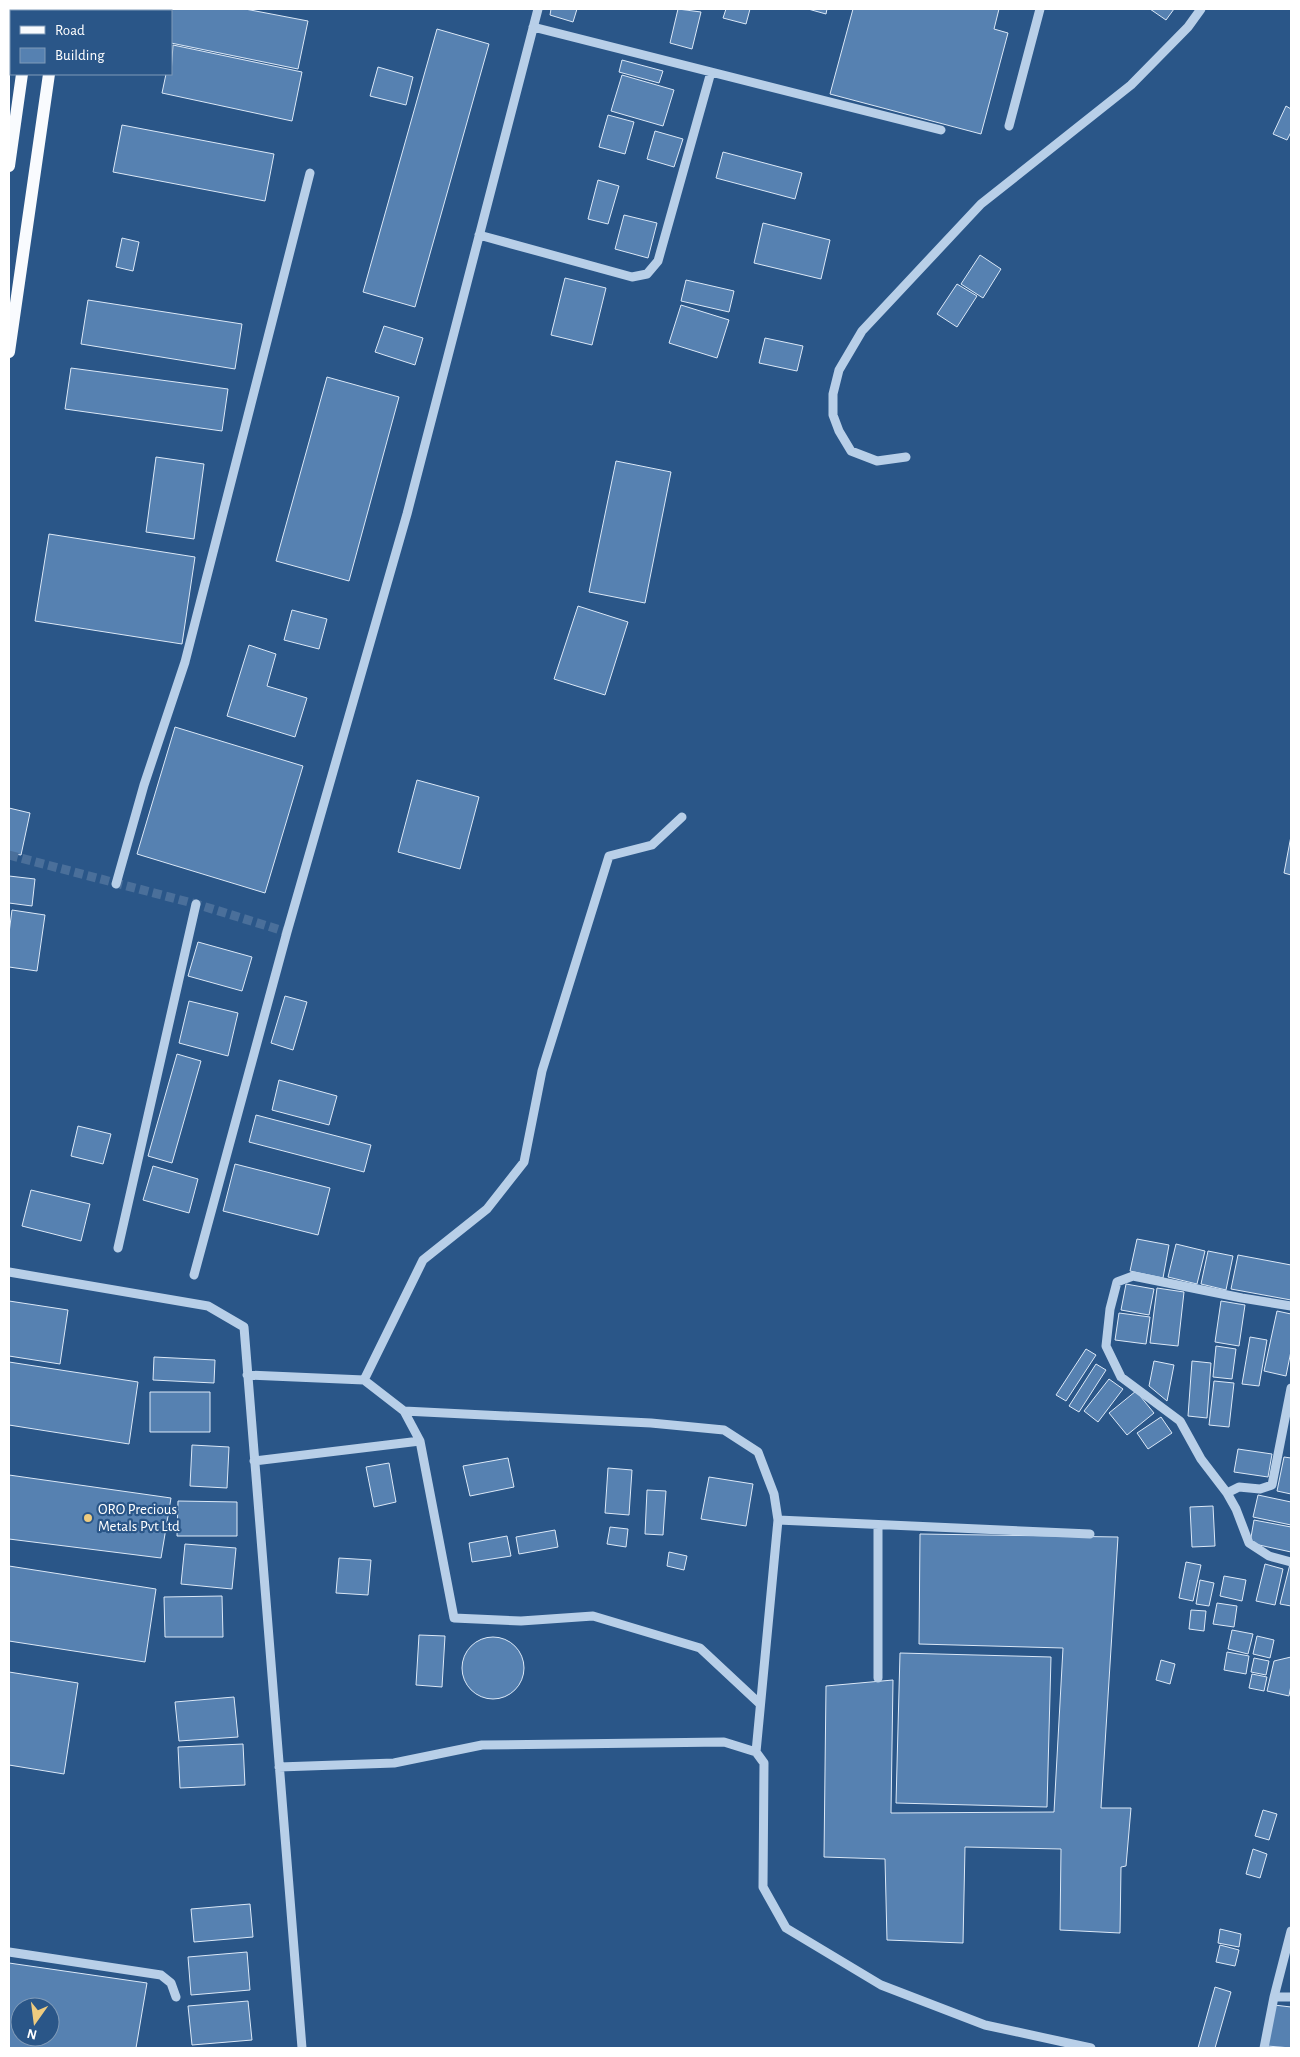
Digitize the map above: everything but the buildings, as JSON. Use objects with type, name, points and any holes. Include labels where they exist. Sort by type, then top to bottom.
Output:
[{"type":"main road","points":[[9,166],[22,75]]},
{"type":"main road","points":[[9,352],[49,75]]},
{"type":"street","points":[[194,1275],[287,932],[407,514],[538,9]]},
{"type":"street","points":[[1010,126],[1040,9]]},
{"type":"street","points":[[906,457],[877,461],[851,451],[839,431],[833,415],[833,394],[839,370],[862,331],[981,204],[1132,85],[1188,27],[1201,9]]},
{"type":"street","points":[[533,28],[941,130]]},
{"type":"street","points":[[479,235],[632,277],[647,274],[658,261],[711,72]]},
{"type":"street","points":[[116,884],[144,785],[185,662],[310,173]]},
{"type":"street","points":[[364,1380],[423,1260],[487,1209],[524,1162],[542,1071],[609,856],[652,845],[682,816]]},
{"type":"street","points":[[118,1248],[196,904]]},
{"type":"street","points":[[9,1272],[208,1306],[244,1326],[302,2048]]},
{"type":"street","points":[[1291,1306],[1133,1276],[1117,1282],[1110,1309],[1106,1346],[1121,1377],[1180,1421],[1201,1459],[1227,1493],[1236,1509],[1249,1544],[1269,1556],[1291,1562]]},
{"type":"street","points":[[248,1376],[364,1380],[404,1411],[420,1441],[454,1618],[521,1621],[593,1616],[700,1648],[760,1704]]},
{"type":"street","points":[[1227,1493],[1239,1487],[1260,1488],[1272,1485],[1291,1388]]},
{"type":"street","points":[[404,1411],[651,1422],[724,1430],[758,1452],[774,1494],[778,1520],[756,1752]]},
{"type":"street","points":[[254,1461],[420,1441]]},
{"type":"street","points":[[778,1520],[1090,1534]]},
{"type":"street","points":[[878,1524],[878,1678]]},
{"type":"street","points":[[279,1766],[394,1763],[482,1745],[724,1742],[756,1752],[764,1763],[763,1887],[786,1928],[881,1984],[985,2025],[1091,2048]]},
{"type":"street","points":[[1264,2048],[1274,1996],[1291,1931]]},
{"type":"street","points":[[9,1952],[161,1975],[171,1983],[176,1997]]},
{"type":"street","points":[[1274,1996],[1291,1997]]},
{"type":"tunnel","points":[[9,855],[196,904],[287,932]]},
{"type":"place","name":"ORO Precious Metals Pvt Ltd","points":[[88,1518]]}]
